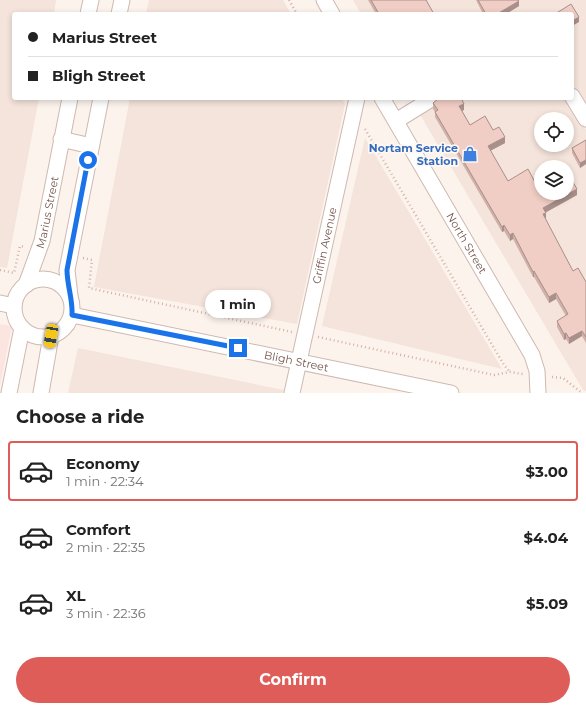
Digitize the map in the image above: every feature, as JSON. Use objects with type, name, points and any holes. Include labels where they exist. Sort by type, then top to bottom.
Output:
[{"type":"street","points":[[88,12],[91,0]]},
{"type":"street","points":[[324,0],[331,12]]},
{"type":"street","points":[[574,99],[586,119]]},
{"type":"street","name":"Marius Street","points":[[26,285],[39,250],[70,100]]},
{"type":"street","points":[[70,296],[58,283],[50,280],[38,280],[26,285],[16,298],[7,305],[15,314],[22,328],[36,336],[51,336],[64,328],[72,315],[72,308],[67,270],[101,100]]},
{"type":"street","name":"North Street","points":[[383,100],[532,355],[538,371],[538,393]]},
{"type":"street","points":[[396,120],[430,100]]},
{"type":"street","name":"Griffin Avenue","points":[[292,393],[355,105]]},
{"type":"street","points":[[61,139],[91,146]]},
{"type":"street","name":"Bligh Street","points":[[72,315],[451,393]]},
{"type":"street","points":[[9,393],[22,328]]},
{"type":"street","points":[[41,393],[51,336]]},
{"type":"path","points":[[289,0],[296,12]]},
{"type":"path","points":[[69,256],[92,260],[89,288],[494,375],[510,372],[504,365],[355,105]]},
{"type":"path","points":[[0,270],[14,273],[20,246],[39,250]]},
{"type":"path","points":[[563,378],[582,393]]},
{"type":"shaded area","points":[[0,0],[56,0],[54,12],[12,12],[12,100],[39,100],[7,268],[0,267]]},
{"type":"shaded area","points":[[149,0],[283,0],[290,12],[146,12]]},
{"type":"shaded area","points":[[353,0],[586,0],[586,109],[574,88],[574,12],[360,12]]},
{"type":"shaded area","points":[[130,100],[342,100],[345,104],[297,324],[94,287]]},
{"type":"shaded area","points":[[441,100],[569,100],[586,130],[586,391],[583,390],[419,113]]},
{"type":"shaded area","points":[[365,138],[502,369],[322,326]]},
{"type":"shaded area","points":[[0,324],[12,326],[0,386]]},
{"type":"shaded area","points":[[78,348],[284,390],[284,393],[68,393]]},
{"type":"building","points":[[371,0],[426,0],[433,12],[378,12]]},
{"type":"building","points":[[478,0],[519,1],[500,12],[485,12]]},
{"type":"building","points":[[571,4],[579,17],[574,20],[574,12],[558,12]]},
{"type":"building","points":[[437,100],[462,100],[464,104],[459,106],[470,125],[485,116],[493,130],[499,127],[505,137],[488,146],[508,181],[528,169],[534,180],[534,200],[557,200],[543,208],[546,213],[543,214],[573,271],[578,268],[586,282],[586,337],[582,331],[569,338],[566,333],[564,334],[557,321],[568,314],[556,293],[549,297],[534,271],[533,272],[513,233],[510,235],[504,225],[502,227],[435,112],[438,110],[433,103]]},
{"type":"building","points":[[586,140],[586,160],[580,163],[574,152],[574,147]]},
{"type":"building","points":[[574,184],[577,189],[574,191]]},
{"type":"place","name":"Nortam Service Station","points":[[470,154]]},
{"type":"route","points":[[88,160],[67,270],[67,282],[72,302],[72,315],[238,348]]}]
